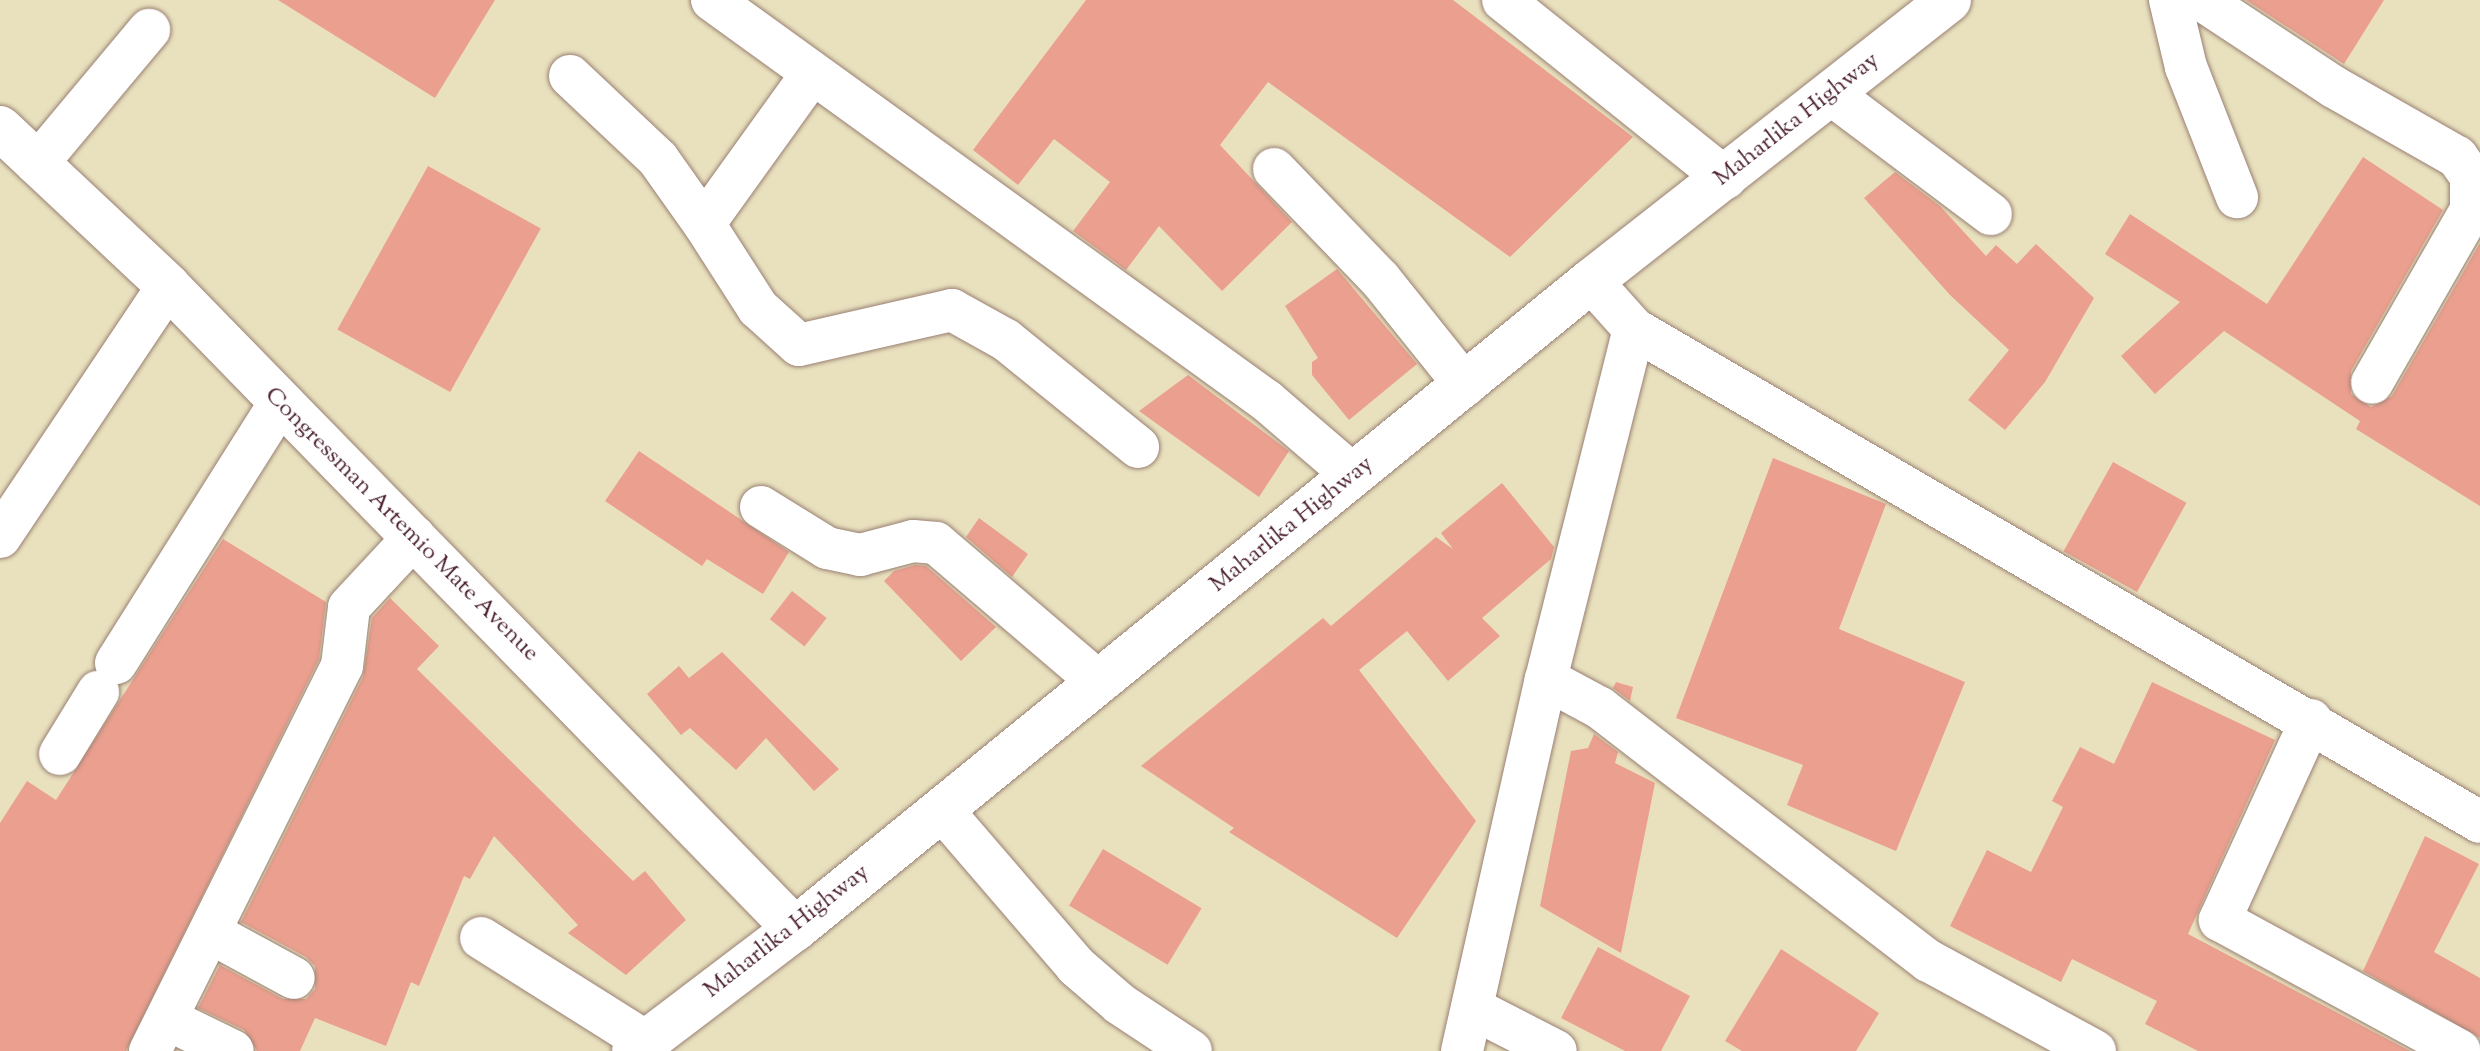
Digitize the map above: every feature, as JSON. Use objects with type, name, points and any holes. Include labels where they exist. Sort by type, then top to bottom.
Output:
[{"type":"main road","name":"Maharlika Highway","points":[[640,1046],[795,929],[1591,281],[1949,0]]},
{"type":"main road","name":"Congressman Artemio Mate Avenue","points":[[0,128],[168,286],[795,929]]},
{"type":"street","points":[[712,0],[811,75],[1194,347],[1353,475]]},
{"type":"street","points":[[1503,0],[1725,178]]},
{"type":"street","points":[[2170,0],[2186,67],[2237,197]]},
{"type":"street","points":[[2202,0],[2334,87],[2457,157],[2471,176],[2471,210],[2372,383]]},
{"type":"street","points":[[37,164],[149,30]]},
{"type":"street","points":[[704,224],[811,75]]},
{"type":"street","points":[[570,76],[658,159],[758,308],[799,345],[847,338],[952,310],[1006,340],[1138,447]]},
{"type":"street","points":[[1831,94],[1991,214]]},
{"type":"street","points":[[1274,169],[1380,279],[1465,385]]},
{"type":"street","points":[[1591,281],[1634,329],[2311,720],[2480,822]]},
{"type":"street","points":[[0,537],[168,286]]},
{"type":"street","points":[[1462,1051],[1546,679],[1634,329]]},
{"type":"street","points":[[60,754],[280,403]]},
{"type":"street","points":[[761,507],[827,548],[860,555],[913,541],[936,543],[1099,682]]},
{"type":"street","points":[[233,1051],[159,1035],[342,666],[349,607],[414,537]]},
{"type":"street","points":[[1546,679],[1600,708],[1929,961],[2095,1051]]},
{"type":"street","points":[[2311,720],[2220,920],[2460,1051]]},
{"type":"street","points":[[942,810],[1076,966],[1120,1004],[1191,1051]]},
{"type":"street","points":[[211,933],[294,978]]},
{"type":"street","points":[[481,938],[640,1046]]},
{"type":"street","points":[[1472,1008],[1556,1051]]},
{"type":"building","points":[[278,0],[495,0],[435,98]]},
{"type":"building","points":[[1086,0],[1453,0],[1633,137],[1510,257],[1268,82],[1220,145],[1292,222],[1222,291],[1159,226],[1126,270],[1073,231],[1110,182],[1054,139],[1018,185],[973,150]]},
{"type":"building","points":[[2246,0],[2384,0],[2344,64]]},
{"type":"building","points":[[2363,157],[2443,210],[2351,371],[2351,394],[2371,407],[2392,396],[2480,243],[2480,506],[2356,429],[2360,421],[2224,331],[2155,394],[2121,356],[2180,302],[2105,254],[2130,214],[2267,304]]},
{"type":"building","points":[[428,166],[541,229],[450,392],[337,330]]},
{"type":"building","points":[[1895,172],[1940,206],[1986,256],[1996,245],[2017,264],[2036,244],[2094,298],[2045,382],[2005,430],[1968,400],[2009,350],[1950,295],[1864,198]]},
{"type":"building","points":[[1337,269],[1417,364],[1349,420],[1312,375],[1312,362],[1318,358],[1285,306]]},
{"type":"building","points":[[1188,375],[1289,451],[1259,497],[1139,411]]},
{"type":"building","points":[[639,451],[789,552],[763,594],[707,559],[702,566],[605,501]]},
{"type":"building","points":[[1773,458],[1886,504],[1839,629],[1965,682],[1896,851],[1787,805],[1803,765],[1676,718]]},
{"type":"building","points":[[2113,462],[2186,503],[2137,592],[2064,551]]},
{"type":"building","points":[[1502,483],[1554,547],[1551,559],[1482,618],[1500,636],[1448,681],[1407,631],[1359,670],[1476,821],[1397,938],[1229,832],[1234,828],[1141,766],[1323,618],[1331,626],[1436,537],[1453,549],[1441,533]]},
{"type":"building","points":[[979,518],[1028,554],[1012,577],[966,537]]},
{"type":"building","points":[[223,539],[326,602],[319,659],[126,1051],[0,1051],[0,823],[27,781],[56,800]]},
{"type":"building","points":[[915,565],[926,566],[996,627],[961,661],[884,581],[894,571]]},
{"type":"building","points":[[792,591],[827,618],[805,646],[770,619]]},
{"type":"building","points":[[390,598],[439,646],[417,669],[633,881],[645,871],[686,920],[626,975],[568,933],[578,925],[494,836],[470,879],[464,876],[419,986],[411,982],[386,1046],[315,1018],[300,1051],[257,1051],[244,1030],[198,1008],[220,965],[283,999],[306,999],[315,989],[315,966],[306,957],[241,922],[363,677],[372,618]]},
{"type":"building","points":[[722,652],[839,769],[814,791],[766,738],[736,770],[690,728],[681,735],[647,694],[679,666],[689,678]]},
{"type":"building","points":[[1616,682],[1633,687],[1630,701],[1613,688]]},
{"type":"building","points":[[2152,682],[2275,740],[2188,934],[2410,1051],[2198,1051],[2145,1024],[2157,1001],[2072,959],[2061,982],[1950,926],[1987,850],[2031,872],[2063,807],[2052,801],[2080,747],[2114,764]]},
{"type":"building","points":[[1594,734],[1618,752],[1615,763],[1655,783],[1621,953],[1540,906],[1571,751],[1588,748]]},
{"type":"building","points":[[2425,836],[2479,864],[2434,952],[2480,978],[2480,1038],[2363,971]]},
{"type":"building","points":[[1103,849],[1202,908],[1168,965],[1069,906]]},
{"type":"building","points":[[1598,947],[1690,996],[1661,1051],[1625,1051],[1561,1018]]},
{"type":"building","points":[[1781,949],[1879,1013],[1856,1051],[1742,1051],[1725,1041]]}]
